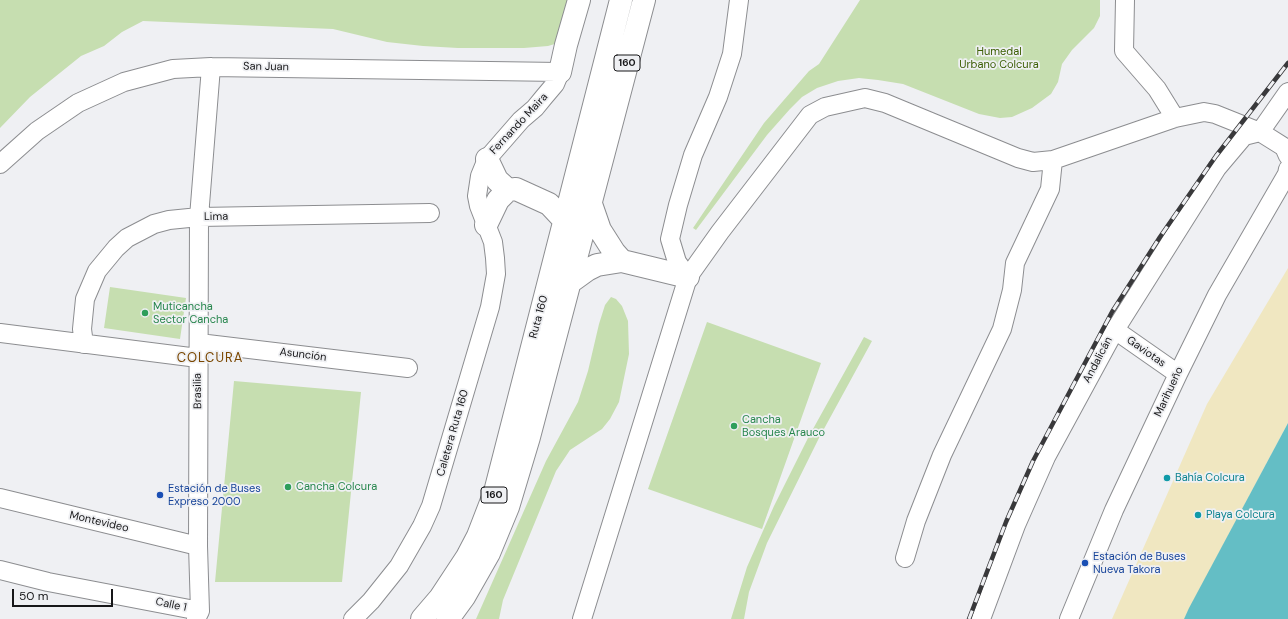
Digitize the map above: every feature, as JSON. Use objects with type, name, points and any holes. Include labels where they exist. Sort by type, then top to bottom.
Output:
[{"type":"highway","points":[[560,72],[579,0]]},
{"type":"highway","name":"Ruta 160","points":[[422,619],[440,598],[467,556],[481,528],[495,492],[621,0]]},
{"type":"highway","name":"Ruta 160","points":[[448,619],[464,596],[486,559],[508,507],[529,437],[644,0]]},
{"type":"highway","points":[[487,159],[497,180],[508,190]]},
{"type":"highway","points":[[486,225],[493,208],[508,190],[516,189],[549,204],[564,220]]},
{"type":"highway","points":[[591,204],[600,230],[614,252],[622,261]]},
{"type":"highway","points":[[569,283],[587,270],[597,265],[622,261],[688,277]]},
{"type":"street","points":[[688,277],[677,262],[670,239],[693,154],[718,97],[732,54],[739,0]]},
{"type":"street","points":[[1124,0],[1124,51],[1157,90],[1175,118]]},
{"type":"street","name":"San Juan","points":[[0,164],[22,143],[57,116],[101,91],[124,82],[173,69],[211,67],[560,72]]},
{"type":"street","name":"Brasilia","points":[[198,615],[199,217],[211,67]]},
{"type":"street","name":"Fernando Maira","points":[[486,225],[480,211],[477,196],[480,176],[487,159],[520,120],[535,108],[544,98],[555,84],[560,72]]},
{"type":"street","points":[[1260,132],[1288,92]]},
{"type":"street","points":[[582,619],[688,277],[720,232],[810,115],[825,107],[865,98],[885,103],[1018,158],[1033,162],[1053,160],[1175,118],[1204,112],[1215,114],[1260,132],[1284,147],[1288,156]]},
{"type":"street","name":"Andalicán","points":[[981,619],[1016,525],[1046,457],[1115,330],[1217,168],[1244,136],[1260,132]]},
{"type":"street","points":[[905,558],[919,514],[942,455],[1002,329],[1012,290],[1015,263],[1050,189],[1053,160]]},
{"type":"street","name":"Marihueño","points":[[1069,619],[1114,510],[1178,374],[1217,295],[1287,171]]},
{"type":"street","name":"Lima","points":[[84,344],[82,329],[85,299],[90,285],[105,259],[127,238],[147,227],[169,220],[199,217],[430,213]]},
{"type":"street","name":"Caletera Ruta 160","points":[[353,619],[371,601],[399,566],[422,526],[438,485],[493,293],[496,274],[495,258],[493,242],[486,225]]},
{"type":"street","name":"Gaviotas","points":[[1115,330],[1178,374]]},
{"type":"street","name":"Asunción","points":[[0,333],[84,344],[198,350],[408,368]]},
{"type":"street","name":"Montevideo","points":[[0,498],[198,546]]},
{"type":"street","name":"Calle 1","points":[[0,570],[198,615]]},
{"type":"green space","points":[[0,0],[579,0],[558,43],[548,46],[524,48],[458,48],[423,46],[387,42],[333,29],[143,21],[122,32],[104,46],[81,56],[30,97],[0,128]]},
{"type":"green space","name":"Humedal Urbano Colcura","points":[[860,0],[1100,0],[1100,16],[1094,28],[1072,50],[1062,64],[1058,82],[1051,94],[1032,108],[1012,117],[1000,118],[979,114],[903,84],[878,80],[859,78],[838,81],[817,88],[802,97],[790,109],[767,135],[696,230],[693,228],[764,123],[809,71],[819,64]]},
{"type":"green space","name":"Muticancha Sector Cancha","points":[[110,287],[186,298],[180,339],[104,328]]},
{"type":"green space","points":[[611,297],[616,299],[622,306],[628,321],[629,354],[619,402],[610,419],[602,429],[570,450],[556,471],[503,600],[499,619],[476,619],[546,461],[578,402],[588,371],[599,324],[605,305]]},
{"type":"green space","name":"Cancha Bosques Arauco","points":[[707,322],[821,363],[762,529],[648,489]]},
{"type":"green space","points":[[864,337],[872,341],[819,438],[767,543],[749,592],[744,619],[731,619],[747,567],[774,506],[808,438]]},
{"type":"green space","name":"Cancha Colcura","points":[[234,381],[361,392],[342,582],[215,582]]},
{"type":"sand","name":"Playa Colcura","points":[[1288,268],[1288,423],[1184,619],[1112,619],[1207,404]]},
{"type":"water","points":[[1288,423],[1288,619],[1184,619],[1189,608]]},
{"type":"railway","points":[[969,619],[1006,522],[1033,461],[1112,312],[1160,237],[1216,156],[1288,63]]},
{"type":"place","name":"Muticancha Sector Cancha","points":[[145,313]]},
{"type":"place","name":"Cancha Bosques Arauco","points":[[734,426]]},
{"type":"place","name":"Bahía Colcura","points":[[1167,478]]},
{"type":"place","name":"Cancha Colcura","points":[[288,487]]},
{"type":"place","name":"Estación de Buses Expreso 2000","points":[[160,495]]},
{"type":"place","name":"Playa Colcura","points":[[1198,515]]},
{"type":"place","name":"Estación de Buses Nueva Takora","points":[[1085,563]]},
{"type":"district","name":"COLCURA","points":[[210,359]]}]
